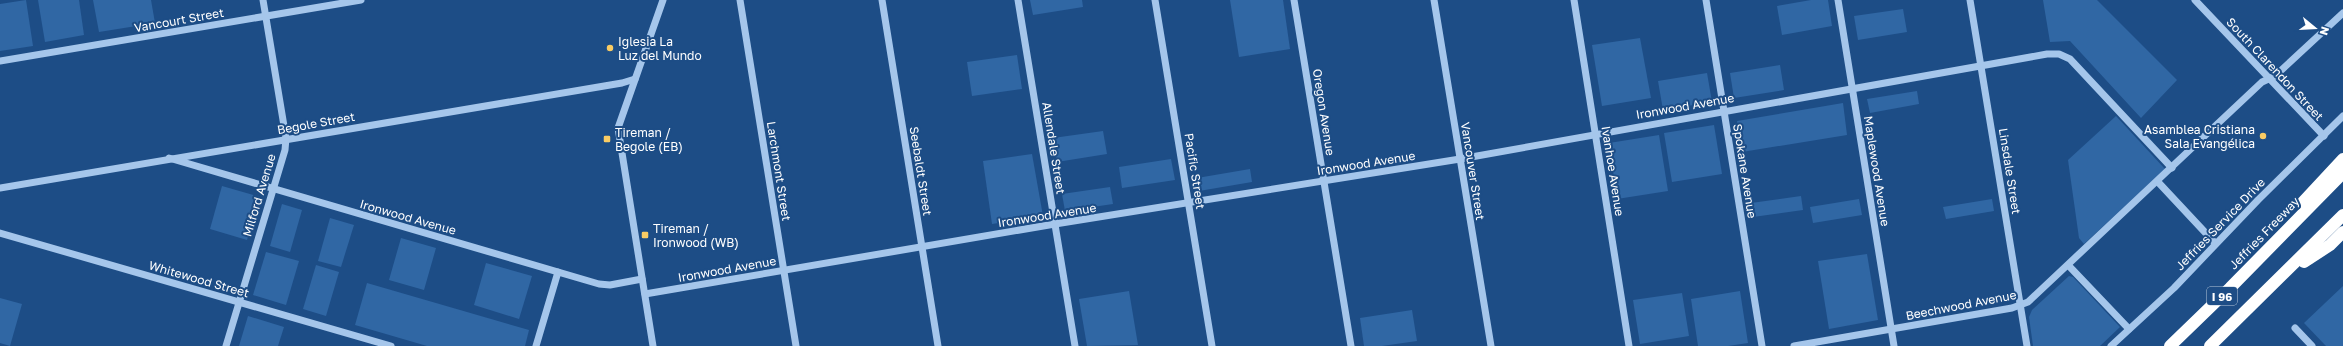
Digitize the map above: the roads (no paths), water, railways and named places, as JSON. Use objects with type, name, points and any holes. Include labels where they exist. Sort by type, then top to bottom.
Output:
[{"type":"highway","points":[[2272,244],[2296,209],[2343,159]]},
{"type":"highway","name":"Jeffries Freeway","points":[[2170,346],[2343,173]]},
{"type":"highway","name":"I 96","points":[[2210,346],[2286,273],[2343,215]]},
{"type":"highway","points":[[2286,273],[2330,245],[2343,232]]},
{"type":"street","name":"Milford Avenue","points":[[226,346],[284,150],[286,138],[263,0]]},
{"type":"street","name":"Vancourt Street","points":[[0,61],[362,0]]},
{"type":"street","points":[[653,346],[618,128],[663,0]]},
{"type":"street","name":"Larchmont Street","points":[[740,0],[796,346]]},
{"type":"street","name":"Seebaldt Street","points":[[882,0],[938,346]]},
{"type":"street","name":"Allendale Street","points":[[1018,0],[1075,346]]},
{"type":"street","name":"Pacific Street","points":[[1156,0],[1212,346]]},
{"type":"street","name":"Oregon Avenue","points":[[1294,0],[1351,346]]},
{"type":"street","name":"Vancouver Street","points":[[1434,0],[1491,346]]},
{"type":"street","name":"Ivanhoe Avenue","points":[[1574,0],[1629,346]]},
{"type":"street","name":"Spokane Avenue","points":[[1706,0],[1762,346]]},
{"type":"street","name":"Maplewood Avenue","points":[[1838,0],[1894,346]]},
{"type":"street","name":"Linsdale Street","points":[[1970,0],[2028,346]]},
{"type":"street","name":"South Clarendon Street","points":[[2194,0],[2324,136]]},
{"type":"street","points":[[2172,168],[2262,82],[2275,76],[2343,13]]},
{"type":"street","name":"Ironwood Avenue","points":[[645,294],[1055,224],[1460,159],[1595,133],[2047,54],[2067,56],[2172,168]]},
{"type":"street","name":"Begole Street","points":[[0,188],[286,138],[622,83],[636,79]]},
{"type":"street","name":"Jeffries Service Drive","points":[[2111,346],[2174,288],[2215,243],[2343,116]]},
{"type":"street","name":"Ironwood Avenue","points":[[168,158],[605,285],[642,279]]},
{"type":"street","name":"Beechwood Avenue","points":[[1794,346],[2021,306],[2036,296],[2069,266],[2172,168]]},
{"type":"street","points":[[2158,182],[2215,243]]},
{"type":"street","name":"Whitewood Street","points":[[0,233],[391,346]]},
{"type":"street","points":[[2069,266],[2129,329]]},
{"type":"street","points":[[536,346],[558,272]]},
{"type":"street","points":[[2295,328],[2312,346]]},
{"type":"place","name":"Iglesia La Luz del Mundo","points":[[610,48]]},
{"type":"place","name":"Asamblea Cristiana Sala Evangélica","points":[[2263,136]]},
{"type":"place","name":"Tireman / Begole (EB)","points":[[607,139]]},
{"type":"place","name":"Tireman / Ironwood (WB)","points":[[645,235]]}]
